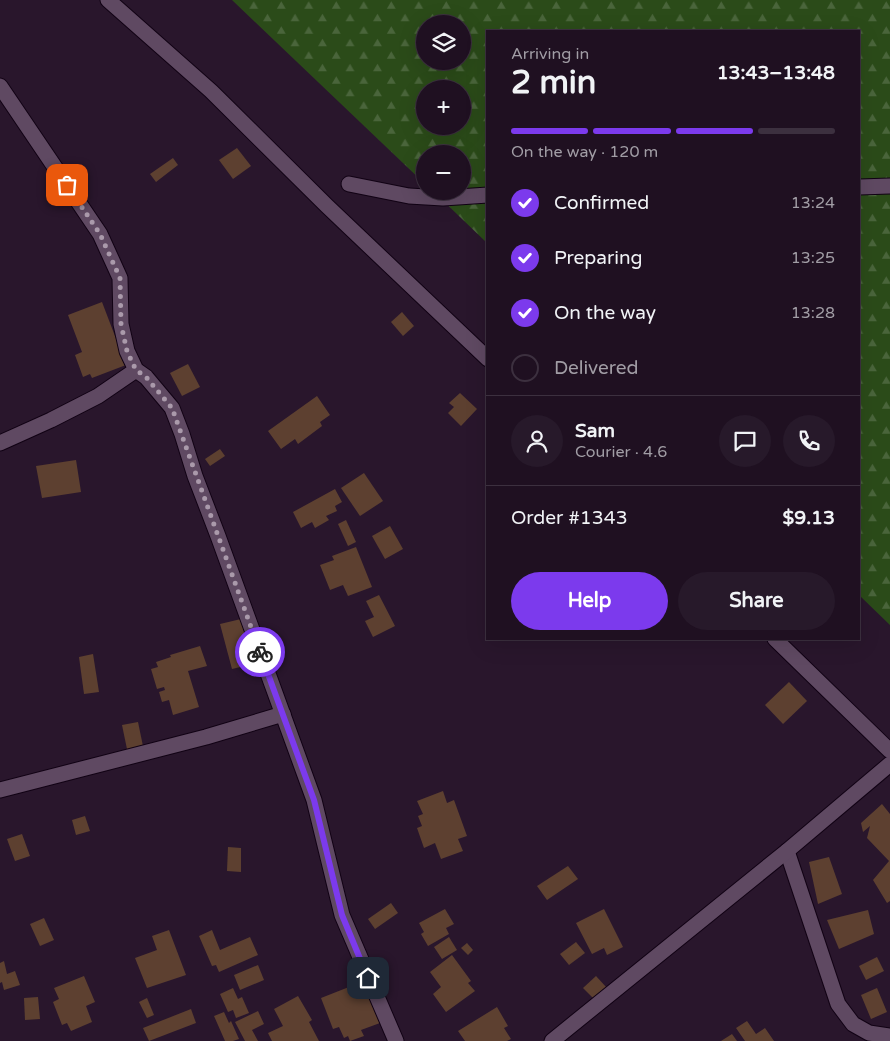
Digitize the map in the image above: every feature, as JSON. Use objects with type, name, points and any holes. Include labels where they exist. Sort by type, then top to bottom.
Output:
[{"type":"street","points":[[108,0],[211,92],[486,358]]},
{"type":"street","points":[[0,86],[100,234],[120,278],[121,324],[127,351],[136,370],[146,377],[172,408],[314,800],[342,915],[396,1041]]},
{"type":"street","points":[[349,184],[409,196],[443,198],[486,195]]},
{"type":"street","points":[[860,187],[890,186]]},
{"type":"street","points":[[0,443],[98,396],[136,370]]},
{"type":"street","points":[[776,640],[890,752]]},
{"type":"street","points":[[0,790],[206,737],[283,714]]},
{"type":"street","points":[[552,1041],[788,851],[890,764]]},
{"type":"street","points":[[788,851],[838,1004],[853,1024],[869,1033],[890,1036]]},
{"type":"green space","points":[[232,0],[890,0],[890,625],[860,596],[860,30],[486,30],[486,242],[442,200],[471,200],[471,145],[416,145],[416,175]]},
{"type":"building","points":[[237,148],[251,166],[233,179],[219,160]]},
{"type":"building","points":[[173,158],[178,165],[156,182],[150,174]]},
{"type":"building","points":[[102,302],[126,365],[92,378],[90,374],[83,377],[75,355],[82,352],[68,315]]},
{"type":"building","points":[[402,312],[414,326],[403,336],[391,322]]},
{"type":"building","points":[[188,364],[200,387],[182,396],[170,373]]},
{"type":"building","points":[[460,393],[477,409],[461,426],[448,413],[454,407],[449,403]]},
{"type":"building","points":[[317,396],[330,415],[320,422],[322,426],[298,444],[295,439],[281,449],[268,431]]},
{"type":"building","points":[[220,449],[225,456],[210,466],[205,459]]},
{"type":"building","points":[[76,460],[81,492],[42,498],[36,466]]},
{"type":"building","points":[[364,473],[383,501],[360,516],[341,488]]},
{"type":"building","points":[[335,489],[342,502],[335,506],[337,511],[326,516],[329,520],[315,528],[312,522],[301,528],[293,512]]},
{"type":"building","points":[[346,520],[356,542],[348,546],[338,524]]},
{"type":"building","points":[[390,526],[403,549],[385,559],[372,536]]},
{"type":"building","points":[[356,547],[372,587],[348,596],[343,585],[330,590],[320,565],[334,560],[332,556]]},
{"type":"building","points":[[379,595],[395,626],[373,637],[365,621],[374,617],[366,601]]},
{"type":"building","points":[[241,619],[253,664],[232,669],[220,624]]},
{"type":"building","points":[[200,646],[207,666],[188,671],[199,707],[173,715],[169,700],[162,702],[159,692],[165,690],[164,687],[157,689],[151,669],[158,667],[156,662],[171,657],[170,655]]},
{"type":"building","points":[[93,654],[99,692],[84,694],[79,657]]},
{"type":"building","points":[[789,682],[807,701],[783,724],[765,705]]},
{"type":"building","points":[[138,722],[144,751],[128,754],[122,725]]},
{"type":"building","points":[[443,791],[447,803],[454,800],[467,836],[458,839],[463,851],[441,859],[435,843],[424,848],[417,828],[422,826],[418,816],[423,814],[417,801]]},
{"type":"building","points":[[882,804],[890,814],[890,901],[887,903],[873,880],[889,861],[867,838],[870,826],[863,832],[861,823]]},
{"type":"building","points":[[85,816],[90,831],[76,835],[72,820]]},
{"type":"building","points":[[22,834],[30,856],[15,861],[7,839]]},
{"type":"building","points":[[228,847],[241,848],[241,872],[227,871]]},
{"type":"building","points":[[829,857],[842,894],[818,904],[809,862]]},
{"type":"building","points":[[568,866],[578,879],[547,900],[537,886]]},
{"type":"building","points":[[391,903],[398,913],[375,929],[368,919]]},
{"type":"building","points":[[445,909],[454,924],[446,928],[449,934],[428,946],[421,934],[424,932],[419,923]]},
{"type":"building","points":[[604,909],[623,947],[607,955],[604,948],[592,954],[576,923]]},
{"type":"building","points":[[868,910],[874,934],[839,949],[827,920]]},
{"type":"building","points":[[44,918],[54,940],[40,946],[30,924]]},
{"type":"building","points":[[169,930],[186,975],[147,988],[135,958],[157,950],[152,936]]},
{"type":"building","points":[[212,930],[220,950],[250,937],[258,955],[219,972],[216,965],[212,966],[199,936]]},
{"type":"building","points":[[449,937],[457,950],[442,959],[434,947]]},
{"type":"building","points":[[576,942],[585,953],[569,965],[560,954]]},
{"type":"building","points":[[467,943],[473,950],[468,955],[461,948]]},
{"type":"building","points":[[452,955],[471,981],[468,983],[475,991],[446,1012],[433,994],[441,987],[430,972]]},
{"type":"building","points":[[877,957],[884,971],[866,980],[859,966]]},
{"type":"building","points":[[4,961],[7,974],[15,971],[20,985],[4,990],[2,982],[0,983],[0,963]]},
{"type":"building","points":[[258,965],[264,980],[240,990],[234,975]]},
{"type":"building","points":[[84,976],[95,1002],[86,1006],[92,1022],[71,1031],[67,1023],[62,1025],[53,1002],[59,999],[54,988]]},
{"type":"building","points":[[596,976],[607,988],[594,999],[583,988]]},
{"type":"building","points":[[354,985],[358,994],[366,991],[380,1023],[361,1030],[364,1036],[350,1041],[348,1036],[344,1038],[339,1027],[333,1029],[321,998]]},
{"type":"building","points":[[233,988],[238,999],[242,997],[249,1013],[236,1018],[233,1010],[228,1012],[220,994]]},
{"type":"building","points":[[877,988],[887,1012],[871,1019],[861,995]]},
{"type":"building","points":[[298,996],[312,1020],[309,1022],[319,1041],[272,1041],[268,1033],[283,1026],[274,1009]]},
{"type":"building","points":[[38,997],[40,1019],[25,1020],[24,998]]},
{"type":"building","points":[[147,998],[154,1015],[147,1018],[139,1002]]},
{"type":"building","points":[[497,1007],[508,1026],[504,1028],[511,1039],[507,1041],[465,1041],[458,1031]]},
{"type":"building","points":[[191,1009],[196,1023],[149,1041],[143,1028]]},
{"type":"building","points":[[258,1011],[264,1024],[252,1030],[258,1041],[245,1041],[235,1022]]},
{"type":"building","points":[[224,1012],[229,1023],[231,1021],[239,1039],[225,1041],[214,1016]]},
{"type":"building","points":[[747,1021],[756,1034],[765,1028],[774,1041],[745,1041],[736,1028]]},
{"type":"building","points":[[732,1034],[737,1041],[721,1041]]},
{"type":"way so far","points":[[67,185],[100,234],[120,278],[121,324],[127,351],[136,370],[146,377],[172,408],[260,652]]},
{"type":"route","points":[[260,652],[314,800],[342,915],[368,978]]}]
